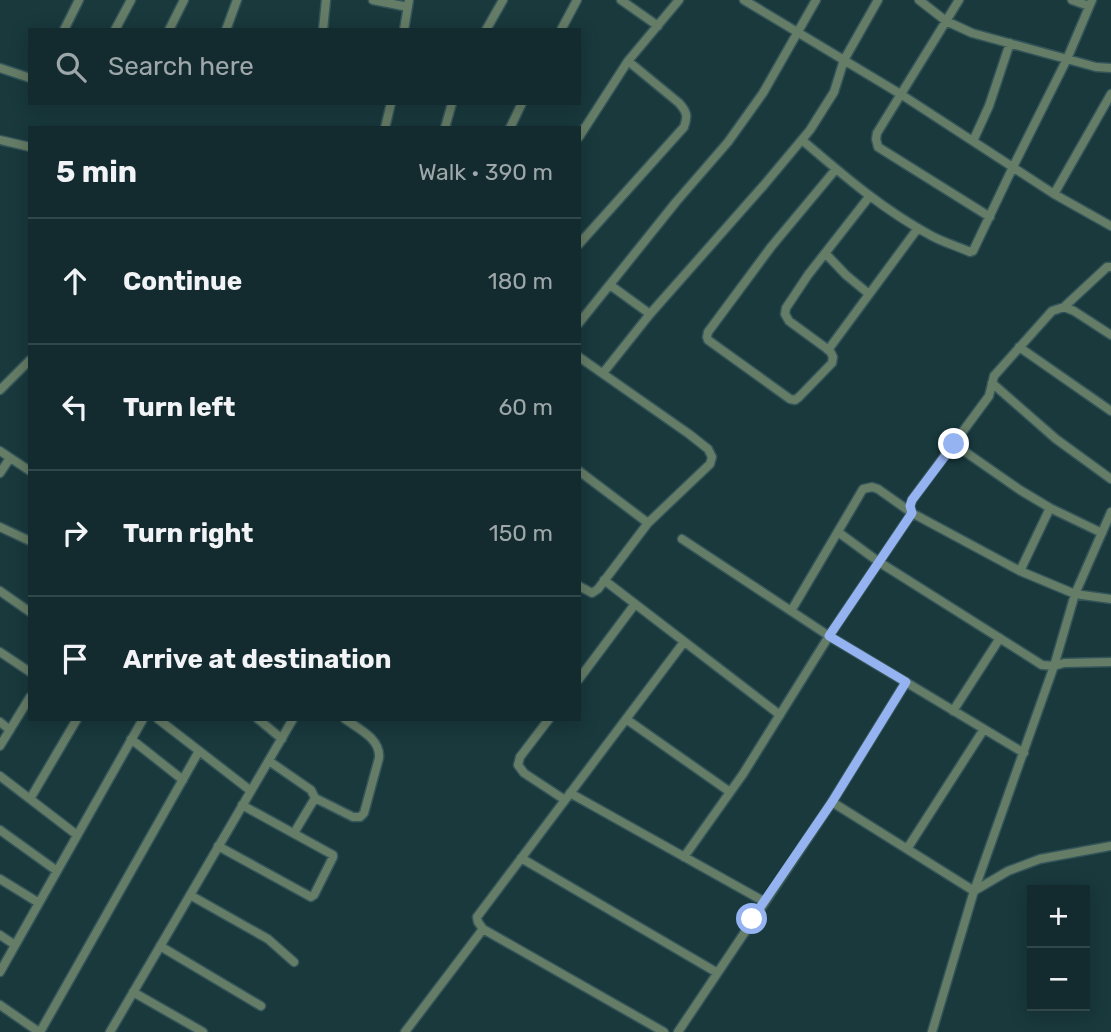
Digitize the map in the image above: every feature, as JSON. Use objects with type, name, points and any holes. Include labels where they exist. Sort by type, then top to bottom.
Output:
[{"type":"street","points":[[65,28],[79,0]]},
{"type":"street","points":[[116,28],[131,0]]},
{"type":"street","points":[[170,28],[184,0]]},
{"type":"street","points":[[227,28],[237,0]]},
{"type":"street","points":[[323,28],[326,0]]},
{"type":"street","points":[[373,0],[408,3],[404,28]]},
{"type":"street","points":[[487,28],[503,0]]},
{"type":"street","points":[[562,28],[577,0]]},
{"type":"street","points":[[621,0],[658,26]]},
{"type":"street","points":[[581,134],[628,61],[679,0]]},
{"type":"street","points":[[581,321],[728,142],[763,93],[816,0]]},
{"type":"street","points":[[603,373],[650,314],[810,130],[834,92],[844,60],[878,0]]},
{"type":"street","points":[[919,0],[946,21],[972,33],[1096,67],[1111,68]]},
{"type":"street","points":[[959,0],[877,133],[876,139],[878,147],[990,218]]},
{"type":"street","points":[[802,140],[869,197],[918,228],[970,251],[975,249],[1067,59],[1090,3],[1072,0]]},
{"type":"street","points":[[748,1],[902,95],[1054,194],[1111,226]]},
{"type":"street","points":[[972,141],[983,122],[1010,43]]},
{"type":"street","points":[[581,242],[684,127],[687,118],[686,111],[679,103],[628,61]]},
{"type":"street","points":[[0,68],[28,77]]},
{"type":"street","points":[[1054,194],[1111,94]]},
{"type":"street","points":[[385,126],[391,105]]},
{"type":"street","points":[[446,124],[451,105]]},
{"type":"street","points":[[511,126],[522,105]]},
{"type":"street","points":[[0,141],[28,147]]},
{"type":"street","points":[[836,169],[771,247],[706,337],[790,399],[799,397],[832,363],[833,357],[828,350],[789,321],[785,314],[786,307],[869,197]]},
{"type":"street","points":[[828,350],[918,228]]},
{"type":"street","points":[[825,253],[845,275],[869,294]]},
{"type":"street","points":[[684,858],[912,513],[912,500],[989,396],[995,376],[1052,311],[1064,307],[1107,267],[1111,267]]},
{"type":"street","points":[[610,285],[650,314]]},
{"type":"street","points":[[1064,307],[1111,335]]},
{"type":"street","points":[[1019,347],[1111,411]]},
{"type":"street","points":[[581,358],[708,449],[712,457],[710,464],[648,523],[608,583],[592,593],[581,587]]},
{"type":"street","points":[[0,390],[28,362]]},
{"type":"street","points":[[992,383],[1056,439],[1111,479]]},
{"type":"street","points":[[954,444],[1020,490],[1102,533]]},
{"type":"street","points":[[0,451],[28,470]]},
{"type":"street","points":[[0,473],[10,458]]},
{"type":"street","points":[[581,473],[648,523]]},
{"type":"street","points":[[791,611],[863,489],[872,487],[912,513],[1020,571],[1075,594],[1111,599]]},
{"type":"street","points":[[1020,571],[1050,508]]},
{"type":"street","points":[[932,1032],[974,891],[1055,666],[1075,594],[1111,512]]},
{"type":"street","points":[[0,527],[28,540]]},
{"type":"street","points":[[838,532],[879,562],[1042,665],[1111,662]]},
{"type":"street","points":[[682,539],[829,636],[1024,753]]},
{"type":"street","points":[[608,583],[780,715]]},
{"type":"street","points":[[0,591],[28,611]]},
{"type":"street","points":[[581,677],[635,604]]},
{"type":"street","points":[[953,711],[1000,638]]},
{"type":"street","points":[[664,1032],[483,929],[477,917],[684,642]]},
{"type":"street","points":[[0,652],[28,671]]},
{"type":"street","points":[[678,1032],[832,802],[906,682]]},
{"type":"street","points":[[0,746],[28,700]]},
{"type":"street","points":[[626,719],[730,792]]},
{"type":"street","points":[[30,799],[77,721]]},
{"type":"street","points":[[0,972],[142,721]]},
{"type":"street","points":[[161,721],[251,791]]},
{"type":"street","points":[[260,721],[282,739]]},
{"type":"street","points":[[110,1032],[292,721]]},
{"type":"street","points":[[269,761],[311,790],[315,798],[353,817],[360,817],[364,813],[380,749],[376,742],[348,721]]},
{"type":"street","points":[[547,721],[520,757],[518,765],[524,773],[765,902]]},
{"type":"street","points":[[0,722],[10,730]]},
{"type":"street","points":[[907,849],[984,729]]},
{"type":"street","points":[[131,739],[183,780]]},
{"type":"street","points":[[0,1005],[39,1032],[199,751]]},
{"type":"street","points":[[0,776],[78,835]]},
{"type":"street","points":[[294,833],[315,798]]},
{"type":"street","points":[[832,802],[974,891]]},
{"type":"street","points":[[218,846],[311,897],[314,895],[333,855],[242,805]]},
{"type":"street","points":[[0,830],[57,871]]},
{"type":"street","points":[[974,891],[1008,872],[1040,859],[1111,846]]},
{"type":"street","points":[[521,858],[716,972]]},
{"type":"street","points":[[0,879],[39,904]]},
{"type":"street","points":[[190,895],[268,939],[294,962]]},
{"type":"street","points":[[405,1032],[483,929]]},
{"type":"street","points":[[0,934],[15,945]]},
{"type":"street","points":[[160,946],[261,1006]]},
{"type":"street","points":[[133,992],[203,1032]]},
{"type":"route","points":[[752,919],[832,802],[906,682],[829,636],[912,513],[912,500],[954,444]]}]
